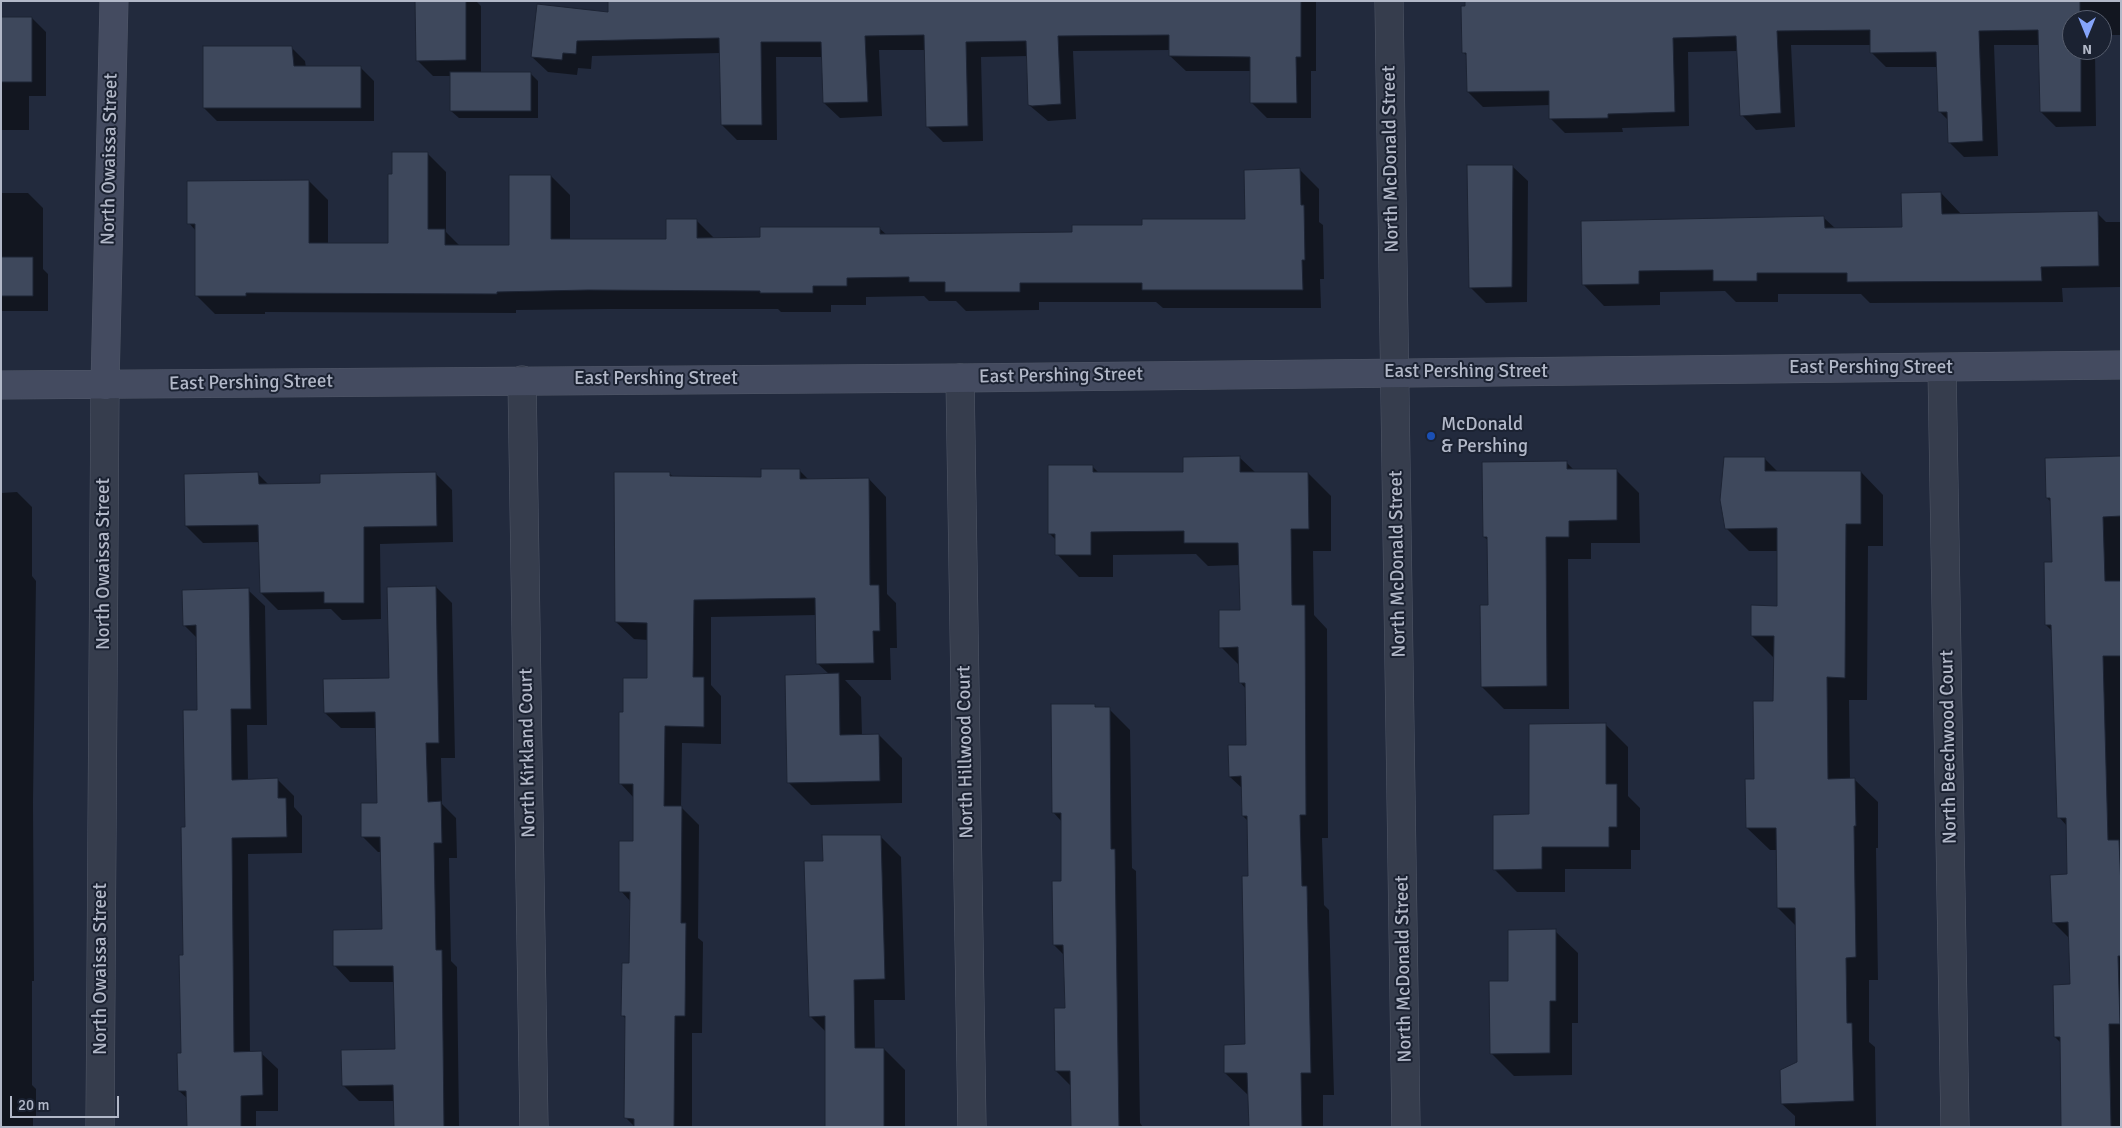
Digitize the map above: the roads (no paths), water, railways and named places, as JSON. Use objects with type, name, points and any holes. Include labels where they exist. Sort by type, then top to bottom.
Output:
[{"type":"street","name":"North Owaissa Street","points":[[100,1127],[105,385],[114,1]]},
{"type":"street","name":"North McDonald Street","points":[[1389,1],[1406,1127]]},
{"type":"street","name":"East Pershing Street","points":[[1,385],[960,378],[2121,365]]},
{"type":"street","name":"North Beechwood Court","points":[[1942,368],[1955,1127]]},
{"type":"street","name":"North Hillwood Court","points":[[960,378],[972,1127]]},
{"type":"street","name":"North Kirkland Court","points":[[522,380],[534,1127]]},
{"type":"place","name":"McDonald & Pershing","points":[[1431,436]]}]
